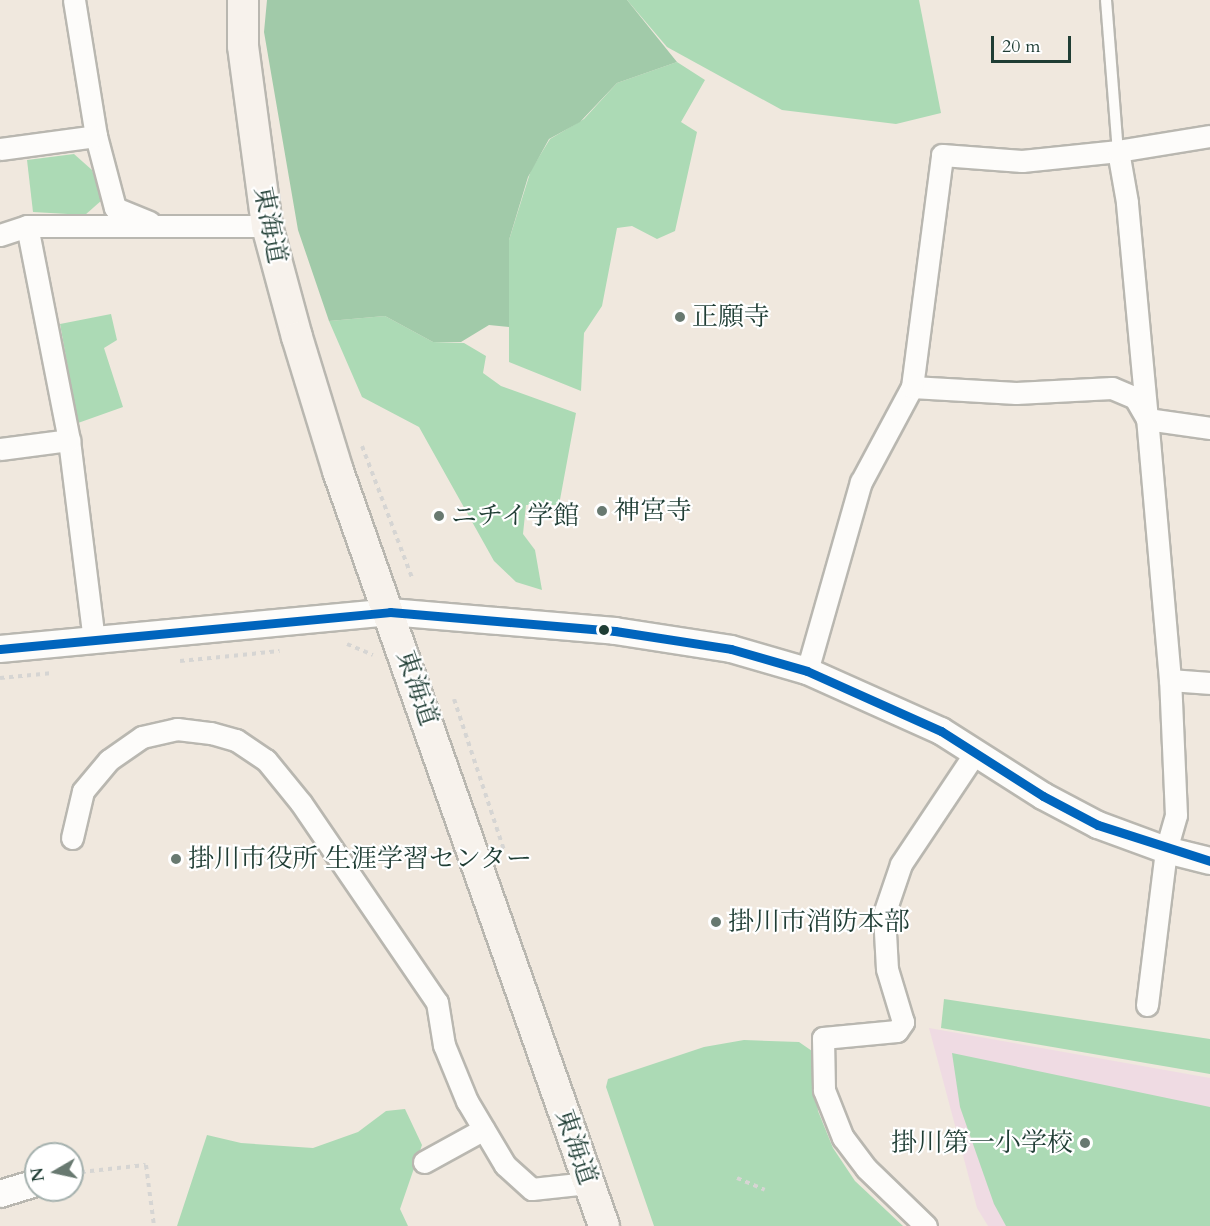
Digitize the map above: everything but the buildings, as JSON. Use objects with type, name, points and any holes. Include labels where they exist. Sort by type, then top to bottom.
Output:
[{"type":"main road","name":"東海道","points":[[243,0],[243,45],[267,226],[338,471],[390,612],[604,1226]]},
{"type":"street","points":[[74,0],[96,136],[115,208],[158,226]]},
{"type":"street","points":[[0,149],[96,136]]},
{"type":"street","points":[[807,671],[861,482],[912,387],[942,155],[1022,161],[1118,151],[1210,136]]},
{"type":"street","points":[[1118,151],[1127,202],[1170,680],[1176,815],[1166,850],[1147,1005]]},
{"type":"street","points":[[0,235],[27,226],[267,226]]},
{"type":"street","points":[[27,226],[69,440],[94,640]]},
{"type":"street","points":[[912,387],[1016,393],[1112,388],[1135,398],[1147,418]]},
{"type":"street","points":[[1147,418],[1210,428]]},
{"type":"street","points":[[0,450],[69,440]]},
{"type":"street","points":[[0,649],[390,612],[615,631],[731,649],[807,671],[941,731],[1043,796],[1098,825],[1166,850],[1210,861]]},
{"type":"street","points":[[1170,680],[1210,683]]},
{"type":"street","points":[[72,838],[83,791],[109,760],[142,737],[177,729],[211,733],[236,740],[266,760],[301,803],[437,1002],[444,1045],[467,1101],[506,1165],[519,1181],[532,1189],[588,1183]]},
{"type":"street","points":[[926,1226],[866,1168],[843,1138],[824,1090],[823,1038],[897,1031],[903,1022],[887,969],[884,914],[901,864],[975,753]]},
{"type":"street","points":[[423,1161],[484,1129]]},
{"type":"street","points":[[0,1194],[24,1187]]},
{"type":"lane","points":[[1106,0],[1118,151]]},
{"type":"path","points":[[360,440],[413,580]]},
{"type":"path","points":[[350,644],[372,655]]},
{"type":"path","points":[[84,1172],[146,1165],[154,1226]]},
{"type":"path","points":[[737,1178],[765,1190]]},
{"type":"shaded area","name":"掛川第一小学校","points":[[929,1028],[1210,1078],[1210,1226],[988,1226],[977,1208]]},
{"type":"green space","points":[[267,0],[627,0],[677,62],[617,83],[580,122],[549,139],[528,177],[509,240],[509,327],[489,325],[461,342],[433,342],[385,316],[329,321],[298,230],[264,32]]},
{"type":"green space","points":[[627,0],[919,0],[941,113],[896,124],[782,110],[667,47]]},
{"type":"green space","points":[[677,62],[705,80],[681,122],[697,132],[675,231],[657,239],[632,226],[617,228],[602,306],[584,333],[581,391],[509,362],[509,240],[531,170],[550,139],[584,119],[617,83]]},
{"type":"green space","points":[[74,154],[92,170],[102,200],[85,215],[33,212],[27,160]]},
{"type":"green space","points":[[111,314],[117,340],[104,348],[123,407],[78,423],[60,324]]},
{"type":"green space","points":[[385,316],[433,342],[464,343],[486,356],[483,373],[501,386],[576,413],[559,505],[526,505],[523,534],[535,550],[542,590],[516,582],[494,561],[419,427],[362,397],[329,321]]},
{"type":"green space","points":[[944,999],[1210,1039],[1210,1074],[941,1028]]},
{"type":"green space","points":[[744,1040],[799,1042],[812,1051],[818,1111],[833,1148],[855,1181],[903,1226],[654,1226],[606,1087],[608,1079],[704,1047]]},
{"type":"green space","name":"掛川第一小学校","points":[[952,1053],[1210,1107],[1210,1226],[1006,1226],[994,1204],[960,1107]]},
{"type":"green space","points":[[405,1109],[422,1145],[400,1209],[408,1226],[177,1226],[207,1135],[241,1143],[313,1148],[358,1132],[386,1111]]},
{"type":"transit line","points":[[0,649],[390,612],[615,631],[731,649],[807,671],[941,731],[1043,796],[1098,825],[1210,861]]},
{"type":"place","name":"正願寺","points":[[680,317]]},
{"type":"place","name":"神宮寺","points":[[602,511]]},
{"type":"place","name":"ニチイ学館","points":[[439,516]]},
{"type":"place","name":"掛川市役所 生涯学習センター","points":[[176,859]]},
{"type":"place","name":"掛川市消防本部","points":[[716,922]]},
{"type":"place","name":"掛川第一小学校","points":[[1085,1143]]}]
